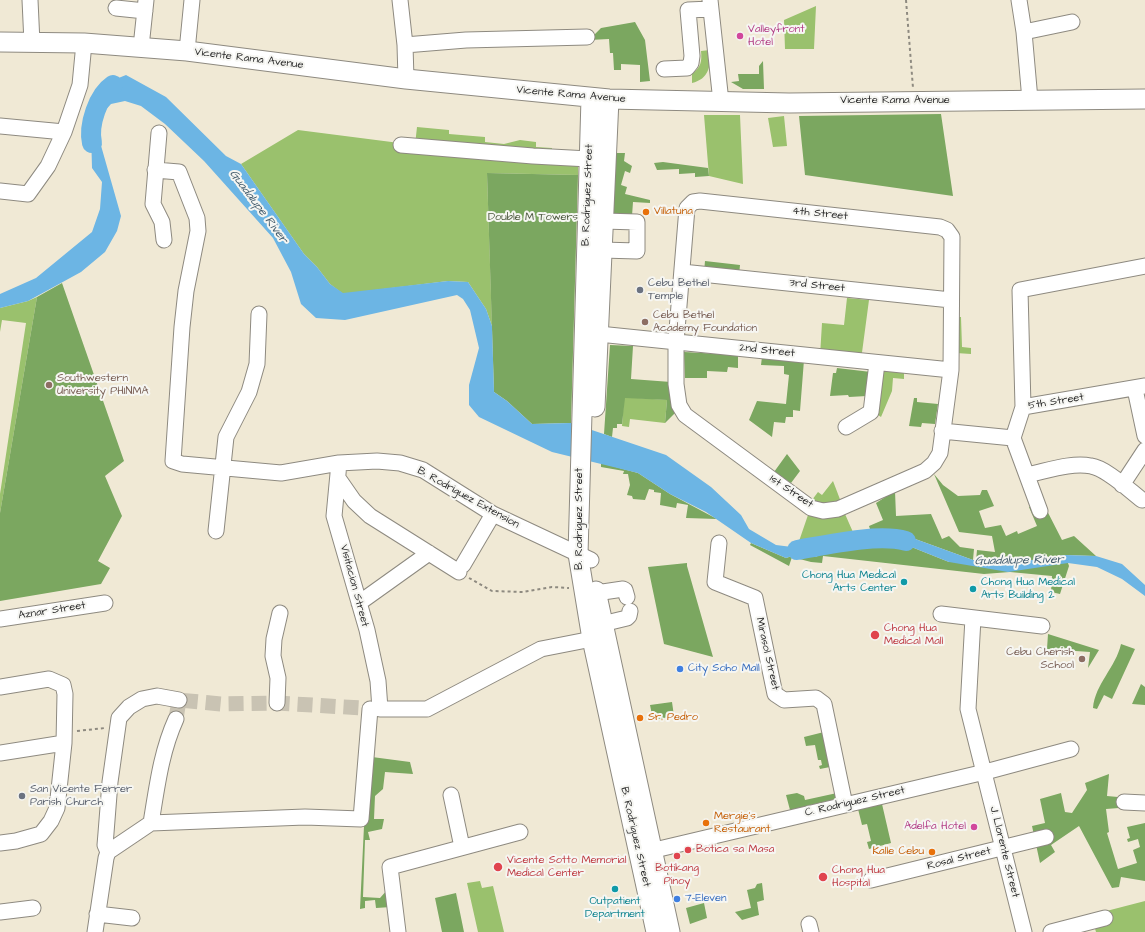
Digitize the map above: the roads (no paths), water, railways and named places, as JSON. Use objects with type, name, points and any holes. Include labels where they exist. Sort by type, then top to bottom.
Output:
[{"type":"main road","name":"Vicente Rama Avenue","points":[[0,42],[84,43],[187,51],[406,79],[600,99],[721,102],[1145,99]]},
{"type":"main road","name":"B. Rodriguez Street","points":[[600,99],[589,159],[591,334],[585,471],[585,557],[592,639],[645,852],[670,932]]},
{"type":"main road","name":"B. Rodriguez Street","points":[[591,334],[602,250],[603,221],[600,99]]},
{"type":"main road","name":"B. Rodriguez Street","points":[[589,591],[602,624],[645,852],[656,932]]},
{"type":"street","points":[[30,0],[32,43]]},
{"type":"street","points":[[187,51],[192,0]]},
{"type":"street","points":[[400,0],[405,45],[406,79]]},
{"type":"street","points":[[1019,0],[1024,32],[1030,100]]},
{"type":"street","points":[[664,69],[687,68],[691,63],[692,56],[688,5],[711,4],[721,102]]},
{"type":"street","points":[[116,8],[146,6],[141,47]]},
{"type":"street","points":[[1024,32],[1072,22]]},
{"type":"street","points":[[405,45],[466,40],[587,37]]},
{"type":"street","points":[[0,191],[28,194],[48,166],[64,132],[80,85],[84,43]]},
{"type":"street","points":[[0,126],[64,132]]},
{"type":"street","points":[[159,133],[153,204],[162,222],[164,240]]},
{"type":"street","points":[[401,145],[589,159]]},
{"type":"street","name":"B. Rodriguez Extension","points":[[155,170],[179,172],[197,218],[198,231],[186,291],[182,327],[173,461],[182,464],[221,468],[281,472],[339,463],[377,461],[392,462],[423,470],[493,514],[585,557]]},
{"type":"street","name":"4th Street","points":[[676,342],[687,208],[692,202],[700,201],[940,227],[947,230],[952,237],[951,370]]},
{"type":"street","points":[[602,250],[637,251],[637,222],[603,221]]},
{"type":"street","points":[[1023,407],[1020,290],[1145,266]]},
{"type":"street","name":"3rd Street","points":[[682,272],[951,300]]},
{"type":"street","points":[[216,531],[221,468],[226,437],[249,392],[257,364],[259,314]]},
{"type":"street","name":"2nd Street","points":[[591,334],[951,370]]},
{"type":"street","name":"1st Street","points":[[676,342],[676,384],[679,405],[685,415],[811,508],[823,511],[838,509],[925,470],[934,463],[940,453],[951,370]]},
{"type":"street","points":[[846,427],[871,412],[877,363]]},
{"type":"street","points":[[1140,388],[1145,436]]},
{"type":"street","name":"5th Street","points":[[1013,438],[1023,407],[1140,388]]},
{"type":"street","points":[[942,431],[1013,438],[1040,511]]},
{"type":"street","points":[[1122,485],[1145,450]]},
{"type":"street","name":"Visitacion Street","points":[[151,823],[305,817],[361,819],[378,681],[359,603],[334,516],[339,463]]},
{"type":"street","points":[[1027,475],[1077,465],[1092,466],[1105,472],[1142,500]]},
{"type":"street","points":[[338,478],[354,501],[370,516],[429,553],[461,568],[493,514]]},
{"type":"street","name":"Mirasol Street","points":[[719,543],[715,582],[755,598],[775,694],[784,700],[816,698],[824,704],[845,805]]},
{"type":"street","points":[[359,603],[429,553]]},
{"type":"street","points":[[589,591],[625,590],[629,616],[627,618],[602,624]]},
{"type":"street","name":"Aznar Street","points":[[0,619],[105,602]]},
{"type":"street","points":[[277,703],[278,678],[273,656],[274,639],[280,613]]},
{"type":"street","points":[[941,614],[1042,626]]},
{"type":"street","name":"J. Llorente Street","points":[[973,618],[968,709],[1024,932]]},
{"type":"street","points":[[375,709],[427,709],[541,649],[592,639]]},
{"type":"street","points":[[0,687],[49,679],[63,685],[65,694],[65,738],[57,808],[51,821],[41,834],[16,841],[0,843]]},
{"type":"street","points":[[94,932],[108,852],[105,845],[110,782],[120,718],[129,707],[142,699],[157,696],[179,700]]},
{"type":"street","points":[[108,852],[151,823],[163,755],[167,739],[176,719]]},
{"type":"street","points":[[0,753],[65,738]]},
{"type":"street","name":"C. Rodriguez Street","points":[[645,852],[984,772],[1071,749]]},
{"type":"street","points":[[451,795],[462,847]]},
{"type":"street","points":[[1124,802],[1145,803]]},
{"type":"street","points":[[398,932],[390,867],[520,832]]},
{"type":"street","name":"Rosal Street","points":[[871,880],[1046,837]]},
{"type":"street","points":[[0,912],[33,908]]},
{"type":"street","points":[[97,914],[132,918]]},
{"type":"street","points":[[1052,932],[1105,918]]},
{"type":"water","points":[[126,75],[166,97],[226,156],[241,164],[304,254],[317,267],[330,284],[343,293],[448,281],[468,282],[486,309],[492,326],[494,392],[507,401],[532,424],[571,423],[666,455],[711,487],[741,515],[749,529],[776,545],[800,548],[907,536],[973,560],[1026,561],[1065,555],[1096,556],[1122,564],[1145,585],[1145,596],[1122,579],[1097,567],[1068,563],[1008,572],[949,562],[904,544],[844,546],[815,557],[795,555],[786,558],[751,543],[706,512],[670,494],[638,473],[552,452],[479,417],[469,405],[469,385],[479,348],[470,310],[463,299],[457,295],[345,320],[316,318],[301,304],[291,272],[273,238],[204,161],[165,124],[141,106],[125,101],[111,104],[102,114],[98,135],[121,216],[117,231],[105,252],[81,272],[28,301],[0,308],[0,294],[36,278],[92,232],[100,209],[102,182],[92,168],[91,131],[102,90],[111,81]]},
{"type":"waterway","name":"Guadalupe River","points":[[92,143],[91,128],[95,111],[103,96],[113,85]]},
{"type":"waterway","name":"Guadalupe River","points":[[797,550],[867,539],[881,538],[906,541]]},
{"type":"tunnel","points":[[176,719],[179,700],[221,704],[277,703],[380,709]]},
{"type":"place","name":"Valleyfront Hotel","points":[[740,36]]},
{"type":"place","name":"Villatuna","points":[[646,212]]},
{"type":"place","name":"Cebu Bethel Temple","points":[[640,290]]},
{"type":"place","name":"Cebu Bethel Academy Foundation","points":[[645,322]]},
{"type":"place","name":"Southwestern University PHINMA","points":[[49,385]]},
{"type":"place","name":"Chong Hua Medical Arts Center","points":[[904,582]]},
{"type":"place","name":"Chong Hua Medical Arts Building 2","points":[[973,589]]},
{"type":"place","name":"Chong Hua Medical Mall","points":[[875,635]]},
{"type":"place","name":"Cebu Cherish School","points":[[1082,659]]},
{"type":"place","name":"City Soho Mall","points":[[680,669]]},
{"type":"place","name":"Sr. Pedro","points":[[640,718]]},
{"type":"place","name":"San Vicente Ferrer Parish Church","points":[[22,796]]},
{"type":"place","name":"Mergie's Restaurant","points":[[706,823]]},
{"type":"place","name":"Adelfa Hotel","points":[[974,827]]},
{"type":"place","name":"Botica sa Masa","points":[[688,850]]},
{"type":"place","name":"Kalle Cebu","points":[[932,852]]},
{"type":"place","name":"Botikang Pinoy","points":[[677,856]]},
{"type":"place","name":"Vicente Sotto Memorial Medical Center","points":[[498,867]]},
{"type":"place","name":"Chong Hua Hospital","points":[[823,877]]},
{"type":"place","name":"Outpatient Department","points":[[615,889]]},
{"type":"place","name":"7-Eleven","points":[[677,899]]},
{"type":"park label","name":"Double M Towers","points":[[533,218]]}]
